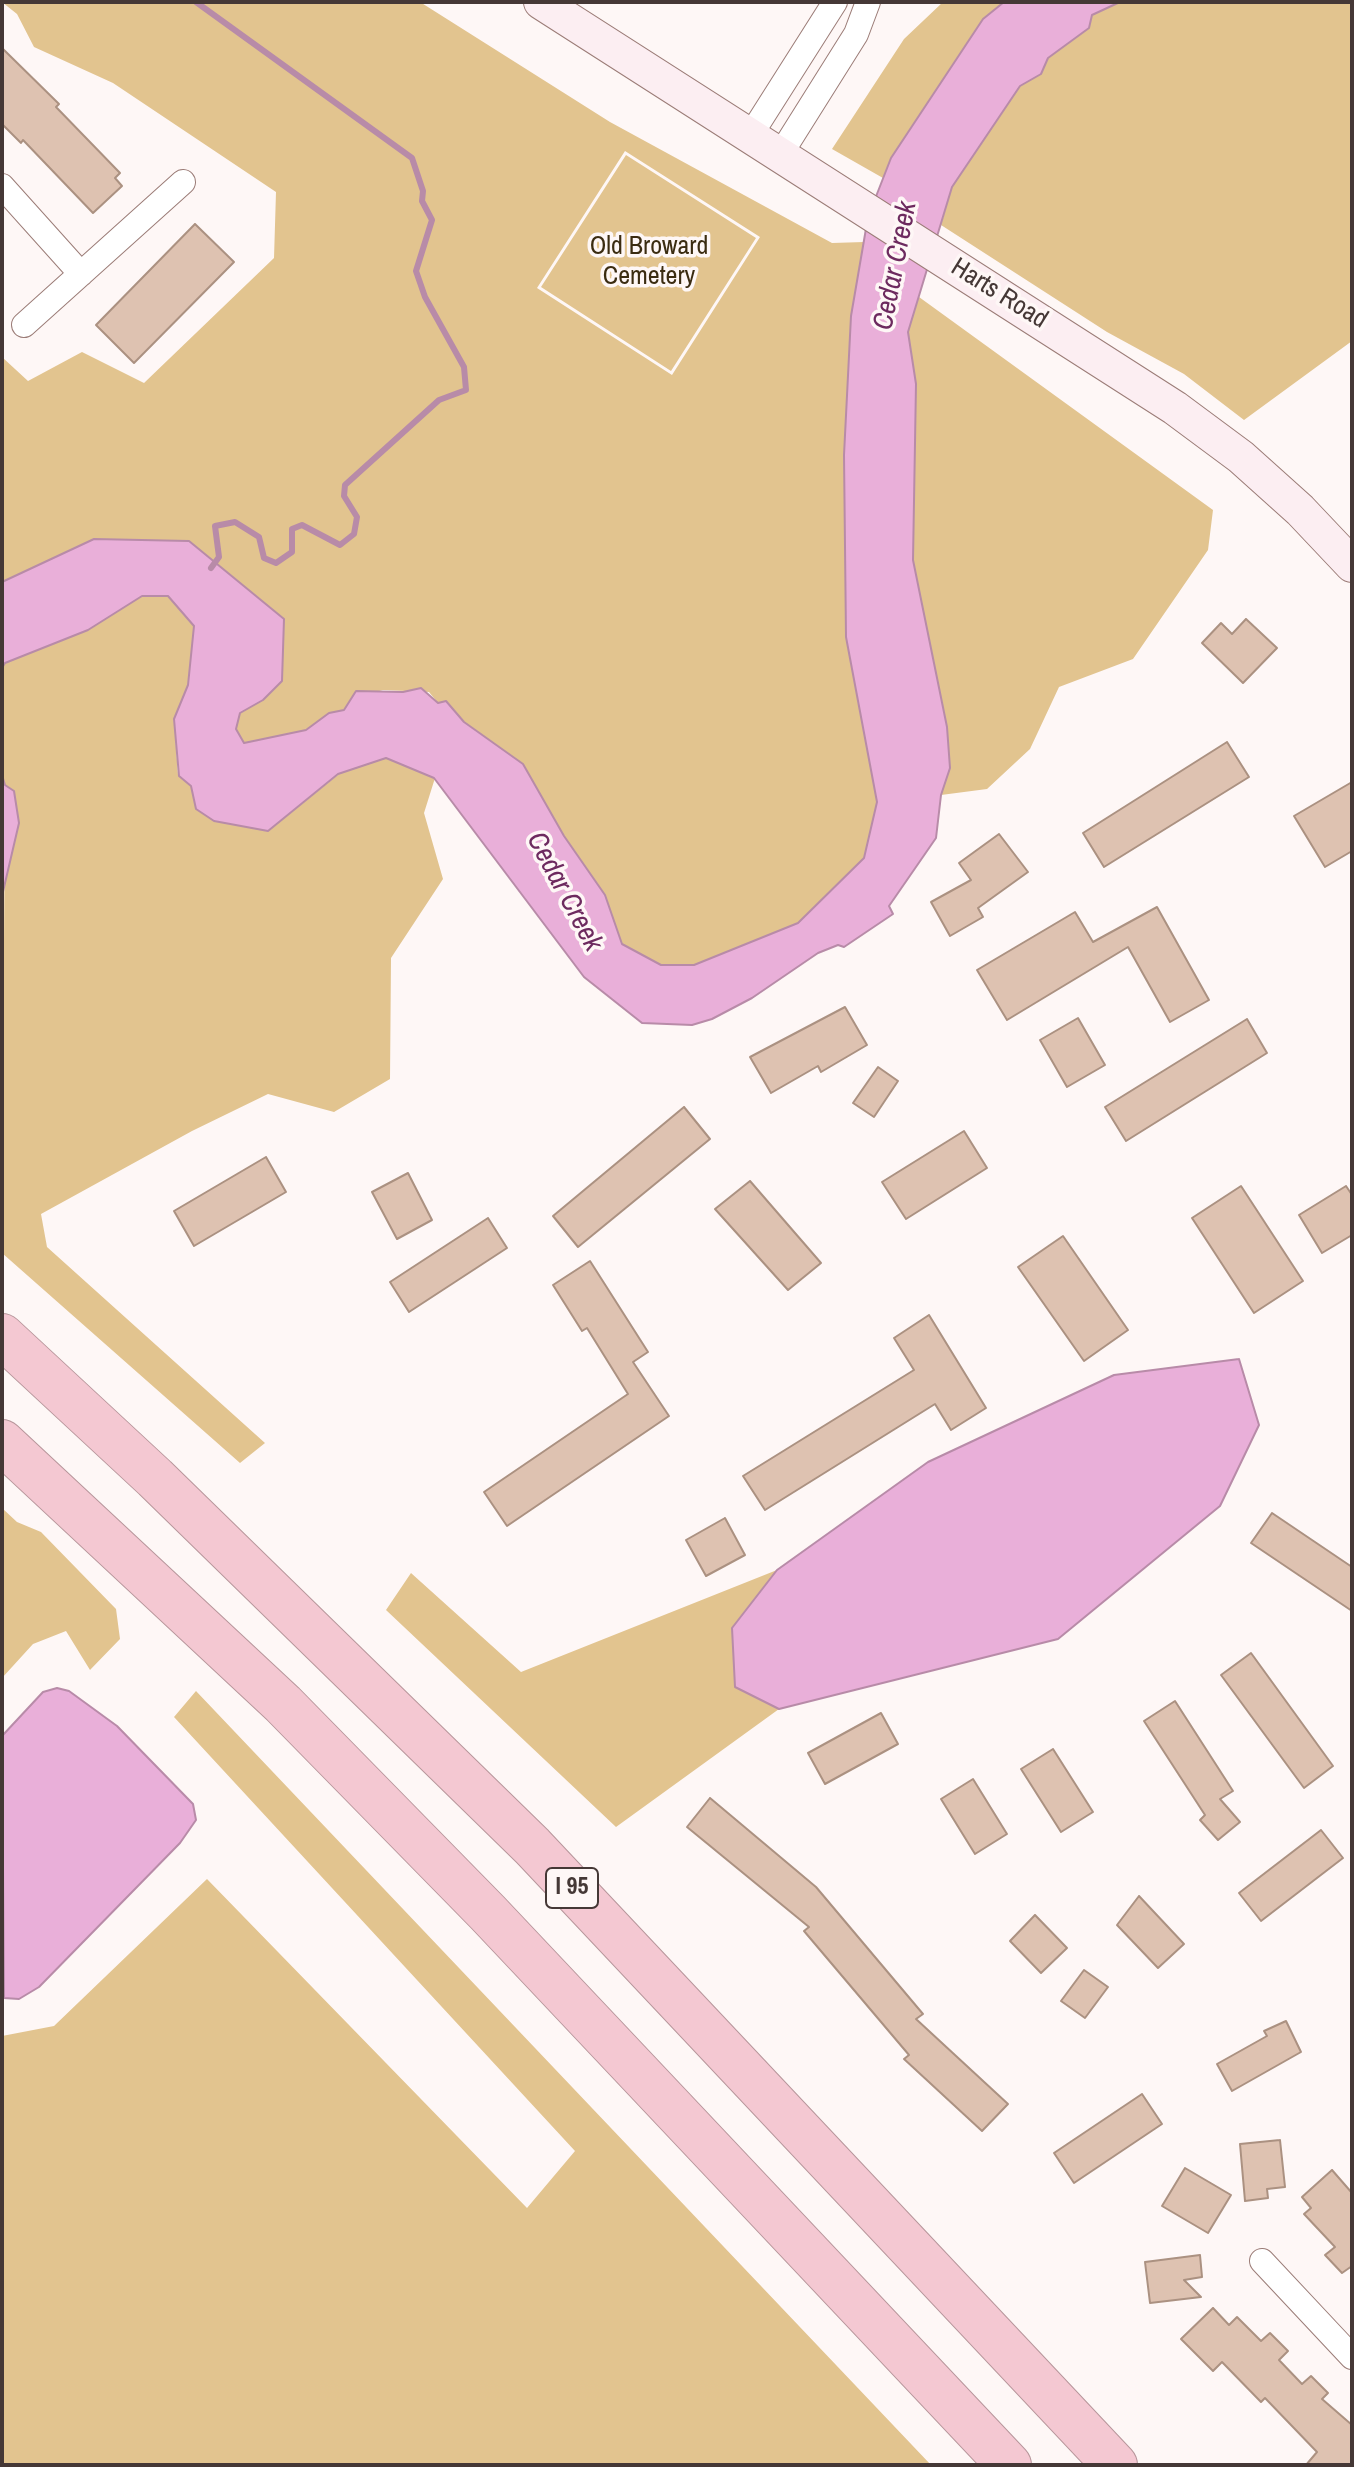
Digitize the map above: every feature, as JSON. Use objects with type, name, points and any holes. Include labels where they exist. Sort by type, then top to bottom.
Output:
[{"type":"highway","name":"I 95","points":[[2,1336],[155,1478],[532,1846],[1115,2465]]},
{"type":"highway","points":[[2,1442],[283,1704],[488,1913],[1009,2465]]},
{"type":"street","name":"Harts Road","points":[[541,2],[1175,408],[1241,457],[1347,550]]},
{"type":"street","points":[[750,136],[835,2]]},
{"type":"street","points":[[780,155],[856,34],[868,2]]},
{"type":"street","points":[[24,325],[183,182]]},
{"type":"street","points":[[2,186],[81,274]]},
{"type":"street","points":[[1262,2261],[1352,2357]]},
{"type":"green space","points":[[2,2],[420,2],[610,122],[832,243],[864,242],[851,316],[846,637],[877,802],[864,858],[798,923],[694,965],[661,965],[622,944],[605,895],[564,836],[523,764],[464,722],[446,702],[438,703],[429,692],[383,690],[368,694],[344,710],[329,713],[306,730],[244,743],[236,729],[240,713],[263,700],[282,681],[94,539],[2,582],[2,357],[28,381],[82,352],[144,383],[274,258],[276,192],[113,83],[34,47],[17,14]],"holes":[[[625,151],[760,237],[672,375],[537,288]]]},
{"type":"green space","points":[[943,2],[1004,2],[983,19],[891,158],[883,178],[832,149],[904,39]]},
{"type":"green space","points":[[1120,2],[1352,2],[1352,341],[1244,420],[1184,374],[1107,332],[941,225],[952,187],[1020,86],[1041,74],[1048,58],[1089,28],[1092,15]]},
{"type":"green space","name":"Old Broward Cemetery","points":[[626,155],[756,238],[671,371],[541,287]]},
{"type":"green space","points":[[919,297],[1213,510],[1208,550],[1133,659],[1059,687],[1030,749],[987,789],[941,795],[950,768],[947,727],[913,560],[916,384],[908,332]]},
{"type":"green space","points":[[142,596],[168,596],[194,626],[188,685],[174,719],[178,775],[191,786],[196,809],[214,821],[268,831],[339,774],[386,758],[435,778],[424,813],[443,879],[391,958],[390,1079],[334,1112],[268,1094],[192,1131],[41,1214],[47,1247],[265,1443],[240,1463],[2,1253],[5,785],[2,775],[2,668],[5,663],[88,630]]},
{"type":"green space","points":[[2,1508],[17,1522],[41,1532],[116,1609],[120,1639],[90,1670],[66,1631],[33,1644],[2,1678]]},
{"type":"green space","points":[[777,1570],[732,1629],[735,1687],[779,1709],[616,1827],[386,1610],[411,1573],[521,1672]]},
{"type":"green space","points":[[196,1691],[931,2465],[2,2465],[2,2036],[54,2026],[207,1879],[527,2208],[575,2151],[174,1717]]},
{"type":"water","name":"Cedar Creek","points":[[1004,2],[1120,2],[1092,15],[1089,28],[1048,58],[1041,74],[1020,86],[952,187],[908,332],[916,384],[913,560],[947,727],[950,768],[941,795],[936,838],[889,906],[893,914],[844,947],[838,945],[818,953],[752,998],[712,1019],[692,1025],[642,1023],[584,977],[434,778],[386,758],[338,774],[268,831],[214,821],[196,809],[191,786],[179,776],[174,719],[188,685],[194,626],[168,596],[142,596],[88,630],[5,663],[2,668],[2,582],[94,539],[189,541],[284,619],[282,681],[263,700],[240,713],[236,729],[244,743],[306,730],[329,713],[344,710],[356,691],[403,692],[421,688],[438,703],[446,701],[464,722],[523,764],[564,836],[605,895],[622,944],[661,965],[694,965],[798,923],[864,858],[877,802],[846,637],[844,455],[851,316],[868,217],[891,158],[983,19]]},
{"type":"water","points":[[2,775],[5,785],[14,791],[19,823],[2,896]]},
{"type":"water","points":[[1239,1359],[1259,1425],[1220,1506],[1058,1639],[779,1709],[735,1687],[732,1628],[777,1570],[928,1462],[1114,1375]]},
{"type":"water","points":[[57,1688],[69,1691],[117,1726],[193,1804],[196,1820],[180,1843],[39,1987],[19,1999],[4,1998],[2,1736],[43,1692]]},
{"type":"building","points":[[2,48],[59,104],[56,107],[120,173],[115,178],[122,186],[93,213],[23,140],[21,143],[2,124]]},
{"type":"building","points":[[195,224],[234,262],[134,363],[96,325]]},
{"type":"building","points":[[1246,619],[1277,648],[1243,683],[1202,643],[1221,623],[1232,634]]},
{"type":"building","points":[[1227,742],[1249,777],[1104,867],[1083,833]]},
{"type":"building","points":[[1352,782],[1352,851],[1325,867],[1294,816]]},
{"type":"building","points":[[999,834],[1028,872],[978,908],[983,917],[950,936],[931,902],[971,880],[959,863]]},
{"type":"building","points":[[1157,907],[1209,1000],[1170,1022],[1128,947],[1007,1020],[977,970],[1075,912],[1093,942]]},
{"type":"building","points":[[845,1007],[867,1045],[821,1072],[818,1066],[771,1093],[750,1057]]},
{"type":"building","points":[[1078,1018],[1105,1065],[1067,1087],[1040,1040]]},
{"type":"building","points":[[1247,1019],[1267,1053],[1126,1141],[1105,1107]]},
{"type":"building","points":[[878,1067],[898,1081],[874,1117],[853,1103]]},
{"type":"building","points":[[684,1107],[710,1139],[578,1247],[553,1216]]},
{"type":"building","points":[[964,1131],[987,1168],[906,1219],[882,1182]]},
{"type":"building","points":[[266,1157],[286,1192],[194,1246],[174,1211]]},
{"type":"building","points":[[408,1173],[432,1220],[397,1239],[372,1192]]},
{"type":"building","points":[[750,1181],[821,1263],[788,1290],[715,1209]]},
{"type":"building","points":[[1241,1186],[1303,1281],[1254,1313],[1192,1218]]},
{"type":"building","points":[[1346,1186],[1352,1195],[1352,1235],[1322,1253],[1299,1215]]},
{"type":"building","points":[[488,1218],[507,1248],[409,1312],[390,1282]]},
{"type":"building","points":[[1063,1236],[1128,1330],[1084,1361],[1018,1267]]},
{"type":"building","points":[[590,1261],[648,1352],[633,1362],[669,1416],[507,1526],[484,1492],[628,1394],[587,1328],[582,1331],[553,1285]]},
{"type":"building","points":[[929,1315],[986,1408],[951,1430],[935,1404],[765,1510],[743,1476],[914,1370],[894,1338]]},
{"type":"building","points":[[1272,1513],[1352,1567],[1352,1611],[1251,1543]]},
{"type":"building","points":[[725,1518],[745,1555],[706,1576],[686,1540]]},
{"type":"building","points":[[1251,1653],[1333,1766],[1304,1788],[1221,1675]]},
{"type":"building","points":[[1175,1701],[1233,1791],[1220,1799],[1240,1822],[1218,1840],[1200,1820],[1205,1815],[1144,1721]]},
{"type":"building","points":[[881,1713],[898,1744],[825,1784],[808,1753]]},
{"type":"building","points":[[1053,1749],[1093,1812],[1061,1832],[1021,1769]]},
{"type":"building","points":[[973,1779],[1007,1834],[975,1854],[941,1799]]},
{"type":"building","points":[[710,1798],[816,1887],[923,2014],[916,2019],[1008,2104],[982,2131],[904,2059],[909,2055],[804,1931],[809,1927],[687,1827]]},
{"type":"building","points":[[1321,1830],[1343,1858],[1261,1921],[1239,1893]]},
{"type":"building","points":[[1139,1896],[1184,1944],[1158,1968],[1117,1925]]},
{"type":"building","points":[[1035,1915],[1067,1948],[1041,1973],[1010,1941]]},
{"type":"building","points":[[1084,1970],[1108,1987],[1085,2018],[1061,2001]]},
{"type":"building","points":[[1286,2021],[1301,2052],[1232,2091],[1217,2064],[1267,2036],[1264,2031]]},
{"type":"building","points":[[1142,2094],[1162,2124],[1074,2183],[1054,2153]]},
{"type":"building","points":[[1280,2140],[1285,2187],[1267,2189],[1268,2198],[1245,2201],[1240,2144]]},
{"type":"building","points":[[1185,2168],[1231,2195],[1208,2233],[1162,2206]]},
{"type":"building","points":[[1332,2170],[1352,2193],[1352,2266],[1342,2273],[1325,2255],[1335,2247],[1304,2214],[1311,2208],[1302,2197]]},
{"type":"building","points":[[1200,2255],[1202,2277],[1184,2280],[1201,2297],[1150,2303],[1145,2262]]},
{"type":"building","points":[[1213,2308],[1229,2325],[1237,2317],[1261,2341],[1270,2333],[1288,2351],[1279,2360],[1302,2384],[1311,2376],[1328,2393],[1322,2399],[1352,2425],[1352,2465],[1306,2465],[1317,2452],[1265,2398],[1261,2402],[1222,2362],[1213,2371],[1181,2339]]},
{"type":"waterway","points":[[196,2],[412,158],[423,191],[422,201],[432,220],[416,271],[425,297],[464,367],[466,390],[439,400],[345,485],[344,496],[357,517],[354,534],[340,545],[302,525],[292,529],[292,552],[276,563],[264,558],[259,537],[235,522],[215,526],[219,557],[211,568]]}]
